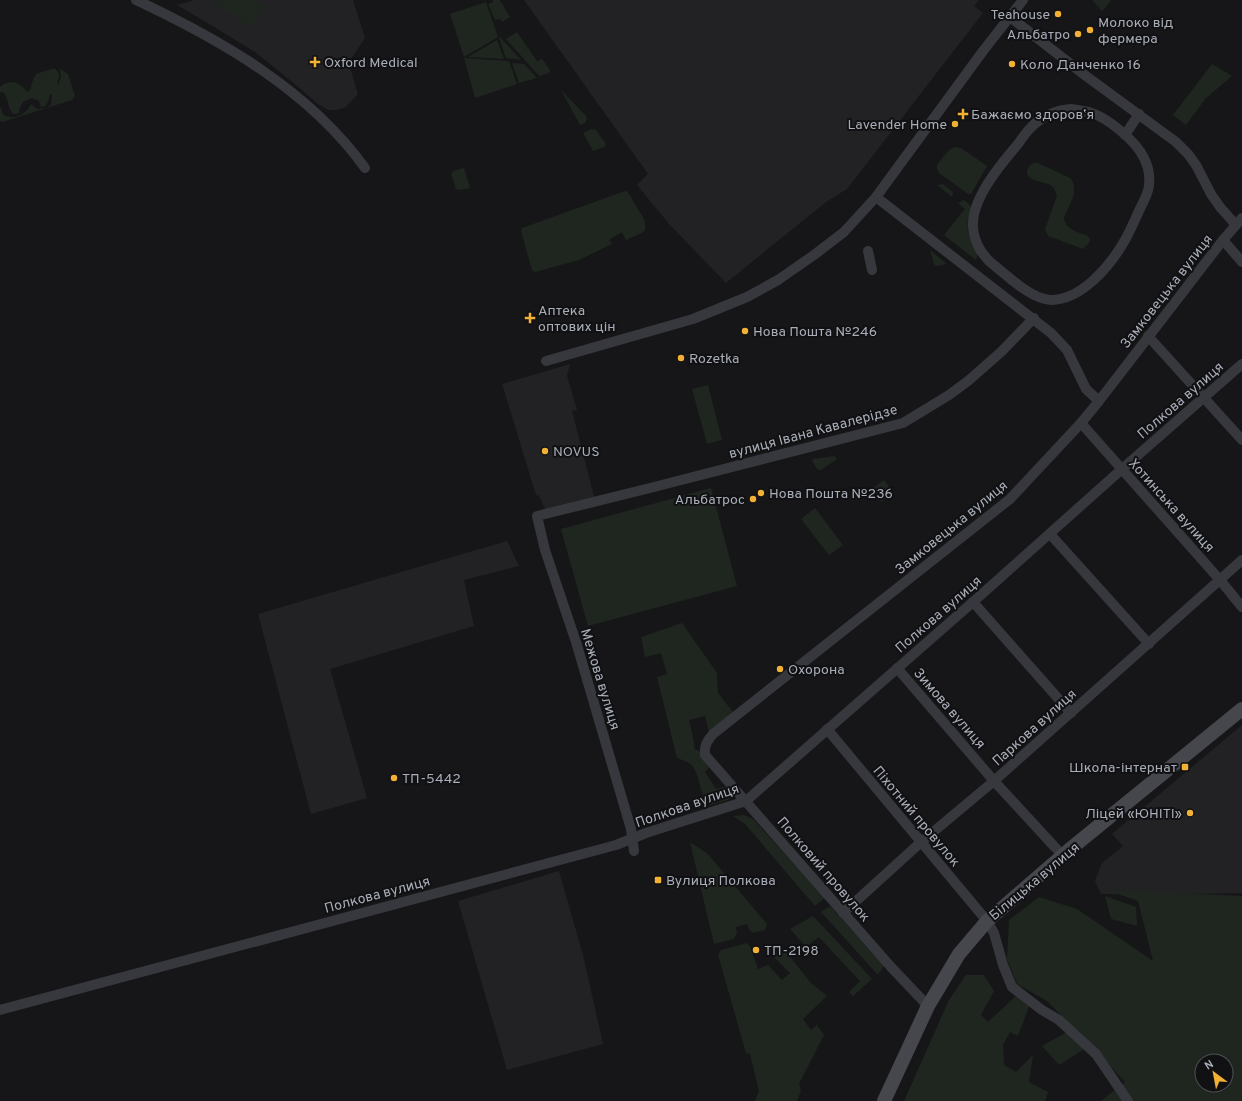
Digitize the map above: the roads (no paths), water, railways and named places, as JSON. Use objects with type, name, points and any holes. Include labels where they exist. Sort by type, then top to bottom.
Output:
[{"type":"main road","name":"Білицька вулиця","points":[[884,1101],[928,1006],[959,954],[987,921],[1063,856],[1242,709]]},
{"type":"street","points":[[136,0],[201,32],[256,67],[282,86],[318,114],[334,130],[365,168]]},
{"type":"street","points":[[546,361],[693,319],[747,297],[778,280],[814,255],[844,232],[876,197],[983,51],[1023,0]]},
{"type":"street","points":[[1010,17],[1086,76],[1176,142],[1196,165],[1211,194],[1239,221]]},
{"type":"street","points":[[1071,109],[1090,112],[1106,120],[1125,135],[1144,157],[1149,172],[1150,186],[1125,240],[1115,256],[1090,284],[1078,293],[1064,298],[1050,300],[1039,297],[1028,291],[988,260],[976,242],[973,228],[974,216],[980,198],[990,178],[1032,126],[1048,115],[1059,110],[1071,109]]},
{"type":"street","points":[[1125,135],[1139,114]]},
{"type":"street","points":[[876,197],[1051,332],[1068,350],[1086,389],[1099,401]]},
{"type":"street","name":"Замковецька вулиця","points":[[704,748],[707,741],[713,734],[1010,499],[1081,423],[1239,221]]},
{"type":"street","points":[[1223,240],[1242,262]]},
{"type":"street","points":[[868,251],[872,270]]},
{"type":"street","points":[[976,274],[988,260]]},
{"type":"street","name":"вулиця Івана Кавалерідзе","points":[[536,516],[903,423],[949,395],[968,381],[1001,352],[1034,318]]},
{"type":"street","points":[[1148,336],[1242,440]]},
{"type":"street","name":"Полкова вулиця","points":[[0,1010],[616,845],[746,801],[1242,364]]},
{"type":"street","name":"Хотинська вулиця","points":[[1081,423],[1220,580],[1242,607]]},
{"type":"street","name":"Межова вулиця","points":[[536,516],[545,550],[576,642],[631,829],[634,851]]},
{"type":"street","points":[[1050,534],[1149,644]]},
{"type":"street","name":"Паркова вулиця","points":[[843,913],[920,843],[994,781],[1242,560]]},
{"type":"street","points":[[973,602],[1071,713]]},
{"type":"street","name":"Зимова вулиця","points":[[896,668],[994,781],[1063,856]]},
{"type":"street","name":"Піхотний провулок","points":[[827,729],[920,843],[987,921],[994,933],[1003,965],[1012,987],[1042,1010],[1059,1020],[1096,1054],[1128,1101]]},
{"type":"street","name":"Полковий провулок","points":[[704,748],[705,755],[843,913],[928,1006]]},
{"type":"place","name":"Teahouse","points":[[1058,14]]},
{"type":"place","name":"Молоко від фермера","points":[[1090,30]]},
{"type":"place","name":"Альбатро","points":[[1078,34]]},
{"type":"place","name":"Oxford Medical","points":[[315,62]]},
{"type":"place","name":"Коло Данченко 16","points":[[1012,64]]},
{"type":"place","name":"Бажаємо здоровʼя","points":[[963,114]]},
{"type":"place","name":"Lavender Home","points":[[955,124]]},
{"type":"place","name":"Аптека оптових цін","points":[[530,318]]},
{"type":"place","name":"Нова Пошта №246","points":[[745,331]]},
{"type":"place","name":"Rozetka","points":[[681,358]]},
{"type":"place","name":"NOVUS","points":[[545,451]]},
{"type":"place","name":"Нова Пошта №236","points":[[761,493]]},
{"type":"place","name":"Альбатрос","points":[[753,499]]},
{"type":"place","name":"Охорона","points":[[780,669]]},
{"type":"place","name":"Школа-інтернат","points":[[1185,767]]},
{"type":"place","name":"ТП-5442","points":[[394,778]]},
{"type":"place","name":"Ліцей «ЮНІТІ»","points":[[1190,813]]},
{"type":"place","name":"Вулиця Полкова","points":[[658,880]]},
{"type":"place","name":"ТП-2198","points":[[756,950]]}]
